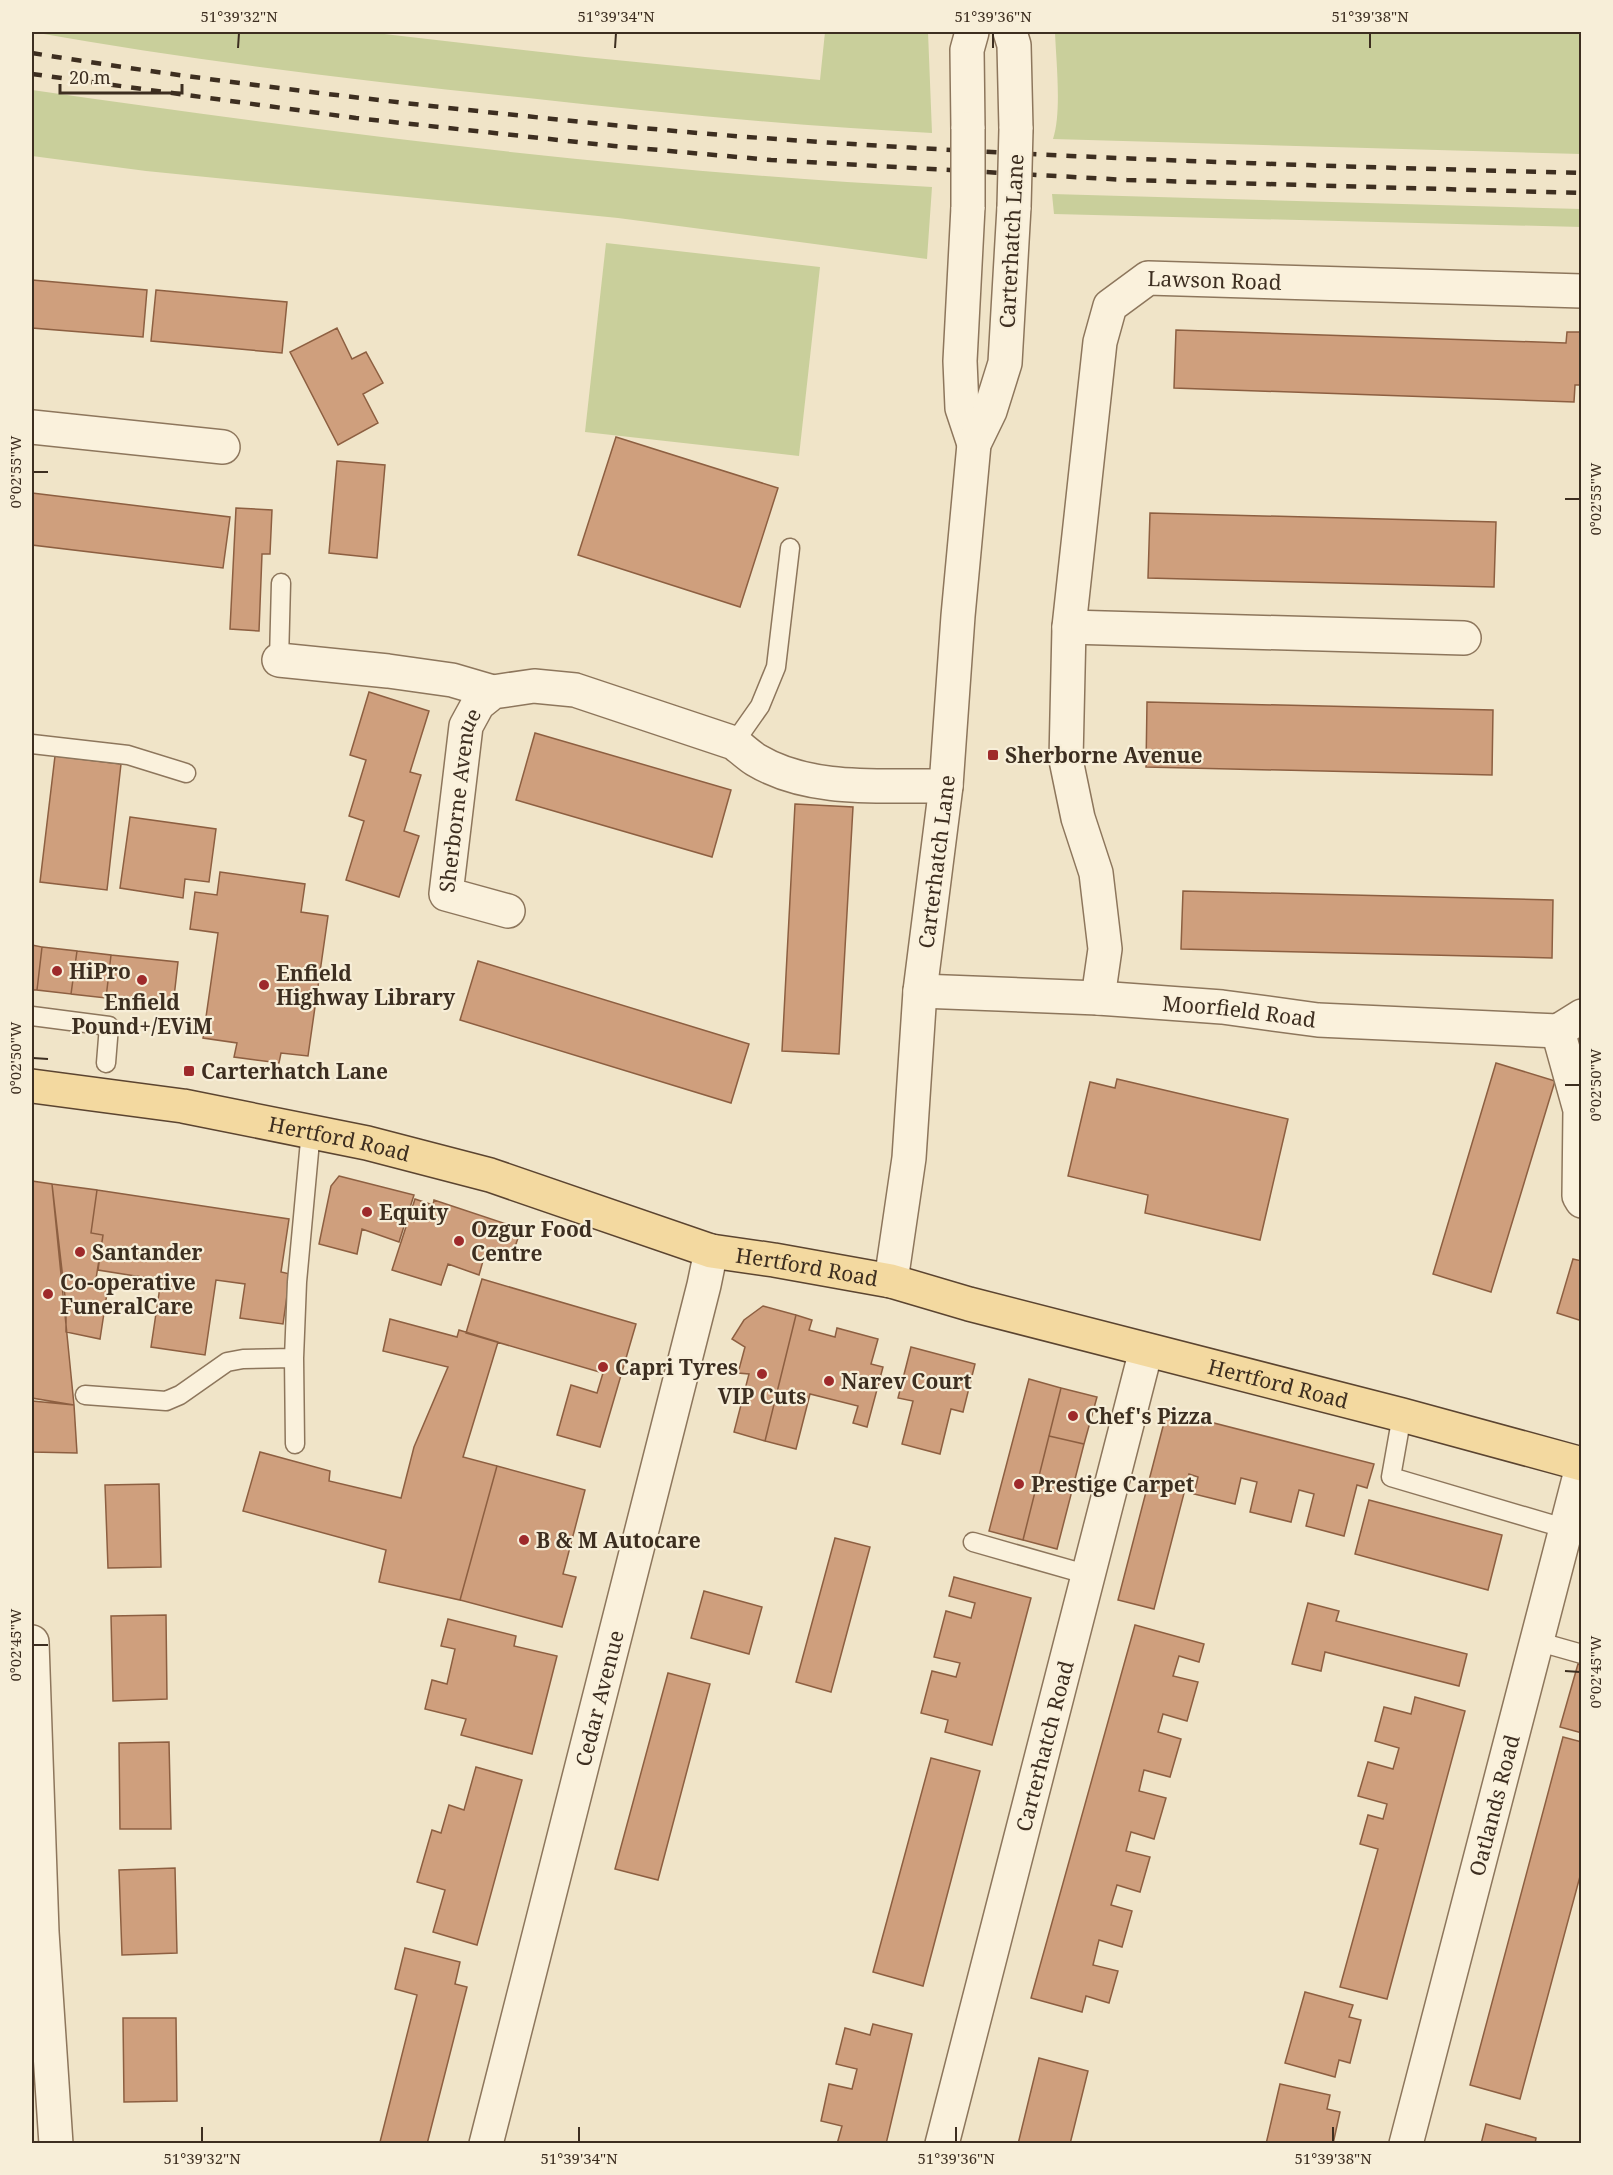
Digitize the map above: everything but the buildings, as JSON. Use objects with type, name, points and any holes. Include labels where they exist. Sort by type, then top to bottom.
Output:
[{"type":"main road","name":"Hertford Road","points":[[32,1086],[183,1106],[311,1130],[490,1175],[711,1251],[891,1281],[969,1304],[1402,1414],[1581,1465]]},
{"type":"street","name":"Carterhatch Lane","points":[[972,32],[967,50],[968,207],[960,362],[962,408],[974,444]]},
{"type":"street","name":"Carterhatch Lane","points":[[891,1281],[909,1158],[920,991],[946,786],[958,616],[974,444],[990,411],[1005,363],[1016,129],[1014,45],[1010,32]]},
{"type":"street","name":"Lawson Road","points":[[1098,998],[1105,949],[1096,873],[1078,818],[1066,760],[1069,627],[1100,342],[1110,306],[1148,278],[1581,291]]},
{"type":"street","points":[[32,427],[223,447]]},
{"type":"street","points":[[1069,627],[1464,638]]},
{"type":"street","points":[[279,660],[441,679],[493,692]]},
{"type":"street","name":"Sherborne Avenue","points":[[508,911],[446,894],[466,726],[478,704],[493,692],[534,686],[575,690],[734,742],[764,764],[813,781],[849,785],[946,786]]},
{"type":"street","name":"Moorfield Road","points":[[920,991],[1098,998],[1222,1007],[1318,1020],[1570,1024],[1580,1110],[1579,1196],[1581,1201]]},
{"type":"street","name":"Cedar Avenue","points":[[486,2144],[711,1251]]},
{"type":"street","name":"Carterhatch Road","points":[[942,2144],[1146,1350]]},
{"type":"street","name":"Oatlands Road","points":[[1406,2144],[1536,1641],[1573,1531],[1581,1465]]},
{"type":"street","points":[[32,1642],[37,1933],[56,2144]]},
{"type":"lane","points":[[734,742],[760,706],[776,667],[790,548]]},
{"type":"lane","points":[[279,660],[281,583]]},
{"type":"lane","points":[[32,744],[128,755],[186,773]]},
{"type":"lane","points":[[32,1016],[109,1026],[106,1063]]},
{"type":"lane","points":[[296,1444],[294,1358],[297,1282],[311,1130]]},
{"type":"lane","points":[[85,1395],[166,1401],[180,1395],[227,1362],[243,1359],[294,1358]]},
{"type":"lane","points":[[1402,1414],[1391,1477],[1573,1531]]},
{"type":"lane","points":[[973,1542],[1089,1575]]},
{"type":"lane","points":[[1536,1641],[1581,1654]]},
{"type":"green space","points":[[32,32],[367,32],[585,57],[820,80],[825,32],[928,32],[932,133],[730,119],[404,85],[279,70]]},
{"type":"green space","points":[[1055,32],[1581,32],[1581,154],[1053,139],[1058,101]]},
{"type":"green space","points":[[32,90],[481,149],[706,171],[932,187],[927,259],[618,218],[146,171],[32,156]]},
{"type":"green space","points":[[1052,194],[1581,209],[1581,227],[1054,214]]},
{"type":"green space","points":[[606,243],[820,267],[799,456],[585,432]]},
{"type":"railway","points":[[32,53],[191,77],[351,97],[737,136],[1079,156],[1582,173]]},
{"type":"railway","points":[[32,74],[356,118],[614,146],[771,160],[1127,180],[1582,193]]},
{"type":"place","name":"Sherborne Avenue","points":[[993,755]]},
{"type":"place","name":"HiPro","points":[[57,971]]},
{"type":"place","name":"Enfield Pound+/EViM","points":[[142,980]]},
{"type":"place","name":"Enfield Highway Library","points":[[264,985]]},
{"type":"place","name":"Carterhatch Lane","points":[[189,1071]]},
{"type":"place","name":"Equity","points":[[367,1212]]},
{"type":"place","name":"Ozgur Food Centre","points":[[459,1241]]},
{"type":"place","name":"Santander","points":[[80,1252]]},
{"type":"place","name":"Co-operative FuneralCare","points":[[48,1294]]},
{"type":"place","name":"Capri Tyres","points":[[603,1367]]},
{"type":"place","name":"VIP Cuts","points":[[762,1374]]},
{"type":"place","name":"Narev Court","points":[[829,1381]]},
{"type":"place","name":"Chef's Pizza","points":[[1073,1416]]},
{"type":"place","name":"Prestige Carpet","points":[[1019,1484]]},
{"type":"place","name":"B & M Autocare","points":[[524,1540]]}]
